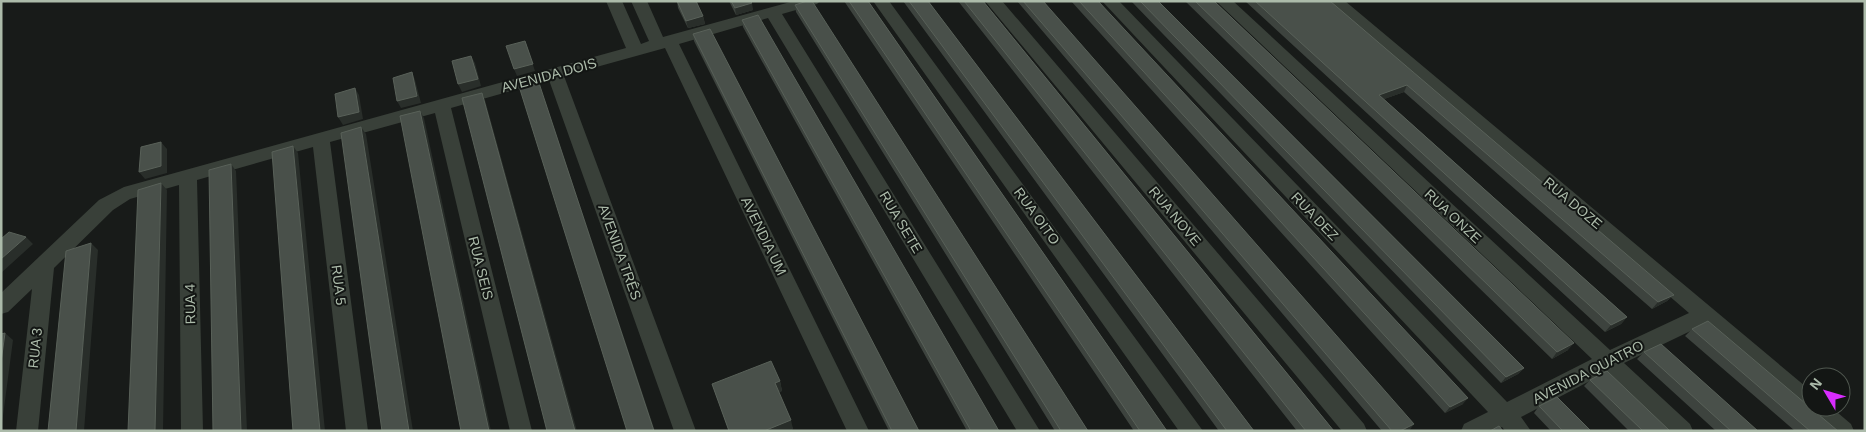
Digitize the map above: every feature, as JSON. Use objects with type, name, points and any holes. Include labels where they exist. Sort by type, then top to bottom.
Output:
[{"type":"street","points":[[614,1],[636,51]]},
{"type":"street","name":"AVENDIA UM","points":[[639,1],[664,43],[858,431]]},
{"type":"street","name":"AVENIDA DOIS","points":[[1,306],[112,200],[124,194],[812,1]]},
{"type":"street","name":"RUA OITO","points":[[881,1],[1192,431]]},
{"type":"street","name":"RUA NOVE","points":[[994,1],[1356,431]]},
{"type":"street","name":"RUA DEZ","points":[[1110,1],[1520,431]]},
{"type":"street","name":"RUA ONZE","points":[[1224,1],[1682,431]]},
{"type":"street","name":"RUA DOZE","points":[[1335,1],[1801,396]]},
{"type":"street","name":"RUA SETE","points":[[773,13],[1029,431]]},
{"type":"street","name":"AVENIDA TRÊS","points":[[555,73],[685,431]]},
{"type":"street","name":"RUA SEIS","points":[[442,105],[521,431]]},
{"type":"street","name":"RUA 5","points":[[321,139],[357,431]]},
{"type":"street","name":"RUA 4","points":[[188,177],[192,431]]},
{"type":"street","name":"RUA 3","points":[[27,431],[44,265]]},
{"type":"street","name":"AVENIDA QUATRO","points":[[1472,431],[1608,361],[1705,315]]},
{"type":"street","points":[[1827,417],[1843,431]]},
{"type":"building","points":[[677,1],[696,1],[703,16],[686,21]]},
{"type":"building","points":[[731,1],[750,1],[752,3],[735,8]]},
{"type":"building","points":[[812,1],[1088,431],[1061,431],[795,5]]},
{"type":"building","points":[[849,1],[868,1],[1167,431],[1140,431]]},
{"type":"building","points":[[909,1],[928,1],[1254,431],[1227,431]]},
{"type":"building","points":[[964,1],[983,1],[1334,431],[1306,431]]},
{"type":"building","points":[[1023,1],[1043,1],[1414,424],[1400,431],[1392,431]]},
{"type":"building","points":[[1079,1],[1098,1],[1468,398],[1450,407]]},
{"type":"building","points":[[1140,1],[1158,1],[1524,368],[1506,377]]},
{"type":"building","points":[[1195,1],[1214,1],[1574,343],[1557,352]]},
{"type":"building","points":[[1255,1],[1330,1],[1674,295],[1658,302],[1407,85],[1379,95],[1627,317],[1611,325]]},
{"type":"building","points":[[758,15],[999,431],[971,431],[742,20]]},
{"type":"building","points":[[710,29],[919,431],[892,431],[693,34]]},
{"type":"building","points":[[525,41],[533,64],[514,69],[506,46]]},
{"type":"building","points":[[471,56],[478,79],[458,84],[452,61]]},
{"type":"building","points":[[412,72],[417,96],[397,101],[393,78]]},
{"type":"building","points":[[537,77],[654,431],[627,431],[518,83]]},
{"type":"building","points":[[355,88],[359,112],[338,117],[335,94]]},
{"type":"building","points":[[482,93],[575,431],[547,431],[462,98]]},
{"type":"building","points":[[420,111],[489,431],[461,431],[400,116]]},
{"type":"building","points":[[361,127],[409,431],[382,431],[341,133]]},
{"type":"building","points":[[161,142],[161,166],[139,172],[141,147]]},
{"type":"building","points":[[293,146],[320,431],[293,431],[272,152]]},
{"type":"building","points":[[231,164],[241,431],[213,431],[209,170]]},
{"type":"building","points":[[161,183],[155,431],[128,431],[138,190]]},
{"type":"building","points":[[9,232],[26,237],[1,259],[1,239]]},
{"type":"building","points":[[91,243],[76,431],[48,431],[66,251]]},
{"type":"building","points":[[1708,321],[1801,400],[1801,417],[1821,417],[1838,431],[1810,431],[1692,329]]},
{"type":"building","points":[[5,333],[1,362],[1,334]]},
{"type":"building","points":[[1661,344],[1758,431],[1731,431],[1644,352]]},
{"type":"building","points":[[771,361],[780,381],[775,383],[791,420],[764,431],[729,431],[712,384]]},
{"type":"building","points":[[1607,371],[1670,431],[1643,431],[1590,380]]},
{"type":"building","points":[[1557,397],[1591,431],[1563,431],[1539,406]]},
{"type":"building","points":[[1499,426],[1503,431],[1490,431]]}]
